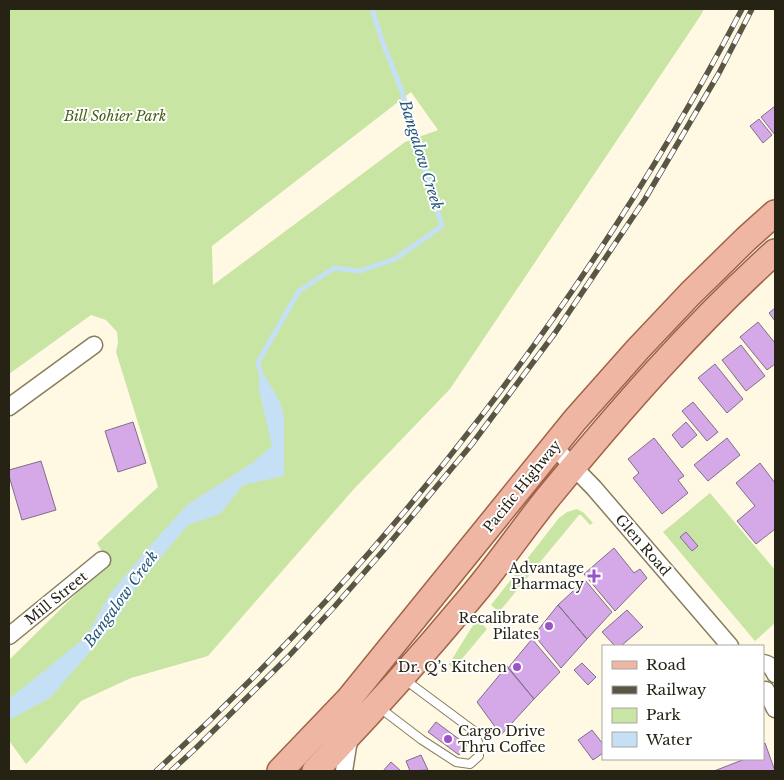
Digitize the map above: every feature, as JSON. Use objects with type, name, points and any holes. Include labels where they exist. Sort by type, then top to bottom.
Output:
[{"type":"main road","name":"Pacific Highway","points":[[280,771],[348,700],[574,420],[690,294],[775,213]]},
{"type":"main road","name":"Pacific Highway","points":[[316,771],[377,706],[472,596],[550,496],[656,372],[703,322],[775,252]]},
{"type":"street","points":[[9,407],[94,345]]},
{"type":"street","name":"Glen Road","points":[[554,447],[656,558],[729,645]]},
{"type":"street","name":"Mill Street","points":[[9,636],[102,560]]},
{"type":"street","points":[[771,677],[775,709]]},
{"type":"street","points":[[344,771],[348,746],[353,732]]},
{"type":"lane","points":[[377,706],[422,740],[456,762],[470,764],[479,756],[478,742],[474,731],[402,677]]},
{"type":"green space","name":"Bill Sohier Park","points":[[9,9],[704,9],[450,389],[353,490],[208,656],[131,678],[81,701],[26,764],[9,743],[9,660],[84,586],[110,565],[97,543],[158,487],[116,352],[117,332],[106,320],[91,315],[9,374]],"holes":[[[411,92],[438,130],[405,142],[213,285],[212,246]]]},
{"type":"green space","points":[[710,493],[775,570],[775,623],[755,641],[663,532]]},
{"type":"green space","points":[[577,509],[584,513],[593,523],[590,525],[579,515],[499,612],[491,605],[559,518],[567,512]]},
{"type":"green space","points":[[475,622],[481,623],[487,629],[456,666],[457,675],[449,664]]},
{"type":"water","points":[[259,367],[283,410],[284,476],[243,485],[220,514],[188,525],[139,583],[113,625],[50,698],[9,720],[9,699],[86,637],[109,595],[187,505],[252,463],[272,446],[259,390]]},
{"type":"building","points":[[775,106],[775,135],[761,117]]},
{"type":"building","points":[[759,119],[772,135],[763,143],[750,126]]},
{"type":"building","points":[[775,308],[775,321],[769,313]]},
{"type":"building","points":[[758,322],[775,343],[775,364],[767,370],[740,337]]},
{"type":"building","points":[[741,345],[765,376],[746,391],[722,360]]},
{"type":"building","points":[[715,364],[743,399],[727,413],[698,378]]},
{"type":"building","points":[[693,402],[718,432],[707,441],[682,411]]},
{"type":"building","points":[[133,422],[146,463],[118,472],[105,431]]},
{"type":"building","points":[[686,422],[697,435],[682,448],[672,435]]},
{"type":"building","points":[[654,438],[684,476],[678,480],[688,493],[662,514],[633,478],[639,473],[628,459]]},
{"type":"building","points":[[727,438],[740,455],[708,481],[694,465]]},
{"type":"building","points":[[41,461],[56,510],[22,520],[9,476],[9,470]]},
{"type":"building","points":[[760,463],[775,483],[775,529],[756,544],[737,521],[755,506],[736,483]]},
{"type":"building","points":[[686,532],[698,546],[692,551],[680,537]]},
{"type":"building","points":[[614,548],[634,573],[640,569],[647,578],[615,611],[584,574]]},
{"type":"building","points":[[585,580],[612,612],[587,639],[558,605]]},
{"type":"building","points":[[558,605],[587,639],[561,668],[534,635]]},
{"type":"building","points":[[627,610],[643,627],[622,645],[614,645],[602,632]]},
{"type":"building","points":[[532,639],[560,672],[534,699],[508,668]]},
{"type":"building","points":[[582,663],[596,677],[588,685],[574,670]]},
{"type":"building","points":[[507,666],[534,699],[501,735],[477,702]]},
{"type":"building","name":"Cargo Drive Thru Coffee","points":[[436,722],[467,745],[459,755],[428,732]]},
{"type":"building","points":[[592,730],[602,743],[602,754],[593,760],[578,740]]},
{"type":"building","points":[[764,744],[775,771],[714,771],[742,760],[764,760]]},
{"type":"building","points":[[421,755],[428,770],[410,771],[406,761]]},
{"type":"building","points":[[391,762],[401,771],[383,771]]},
{"type":"waterway","name":"Bangalow Creek","points":[[260,371],[258,362],[299,291],[334,268],[360,271],[395,259],[442,226],[401,89],[372,9]]},
{"type":"railway","points":[[156,771],[243,688],[327,600],[406,509],[482,415],[554,318],[621,217],[684,114],[742,9]]},
{"type":"railway","points":[[171,771],[288,657],[335,606],[472,444],[555,333],[645,199],[719,73],[752,9]]},
{"type":"place","name":"Advantage Pharmacy","points":[[594,576]]},
{"type":"place","name":"Recalibrate Pilates","points":[[549,626]]},
{"type":"place","name":"Dr. Q’s Kitchen","points":[[517,667]]},
{"type":"place","name":"Cargo Drive Thru Coffee","points":[[448,739]]}]
